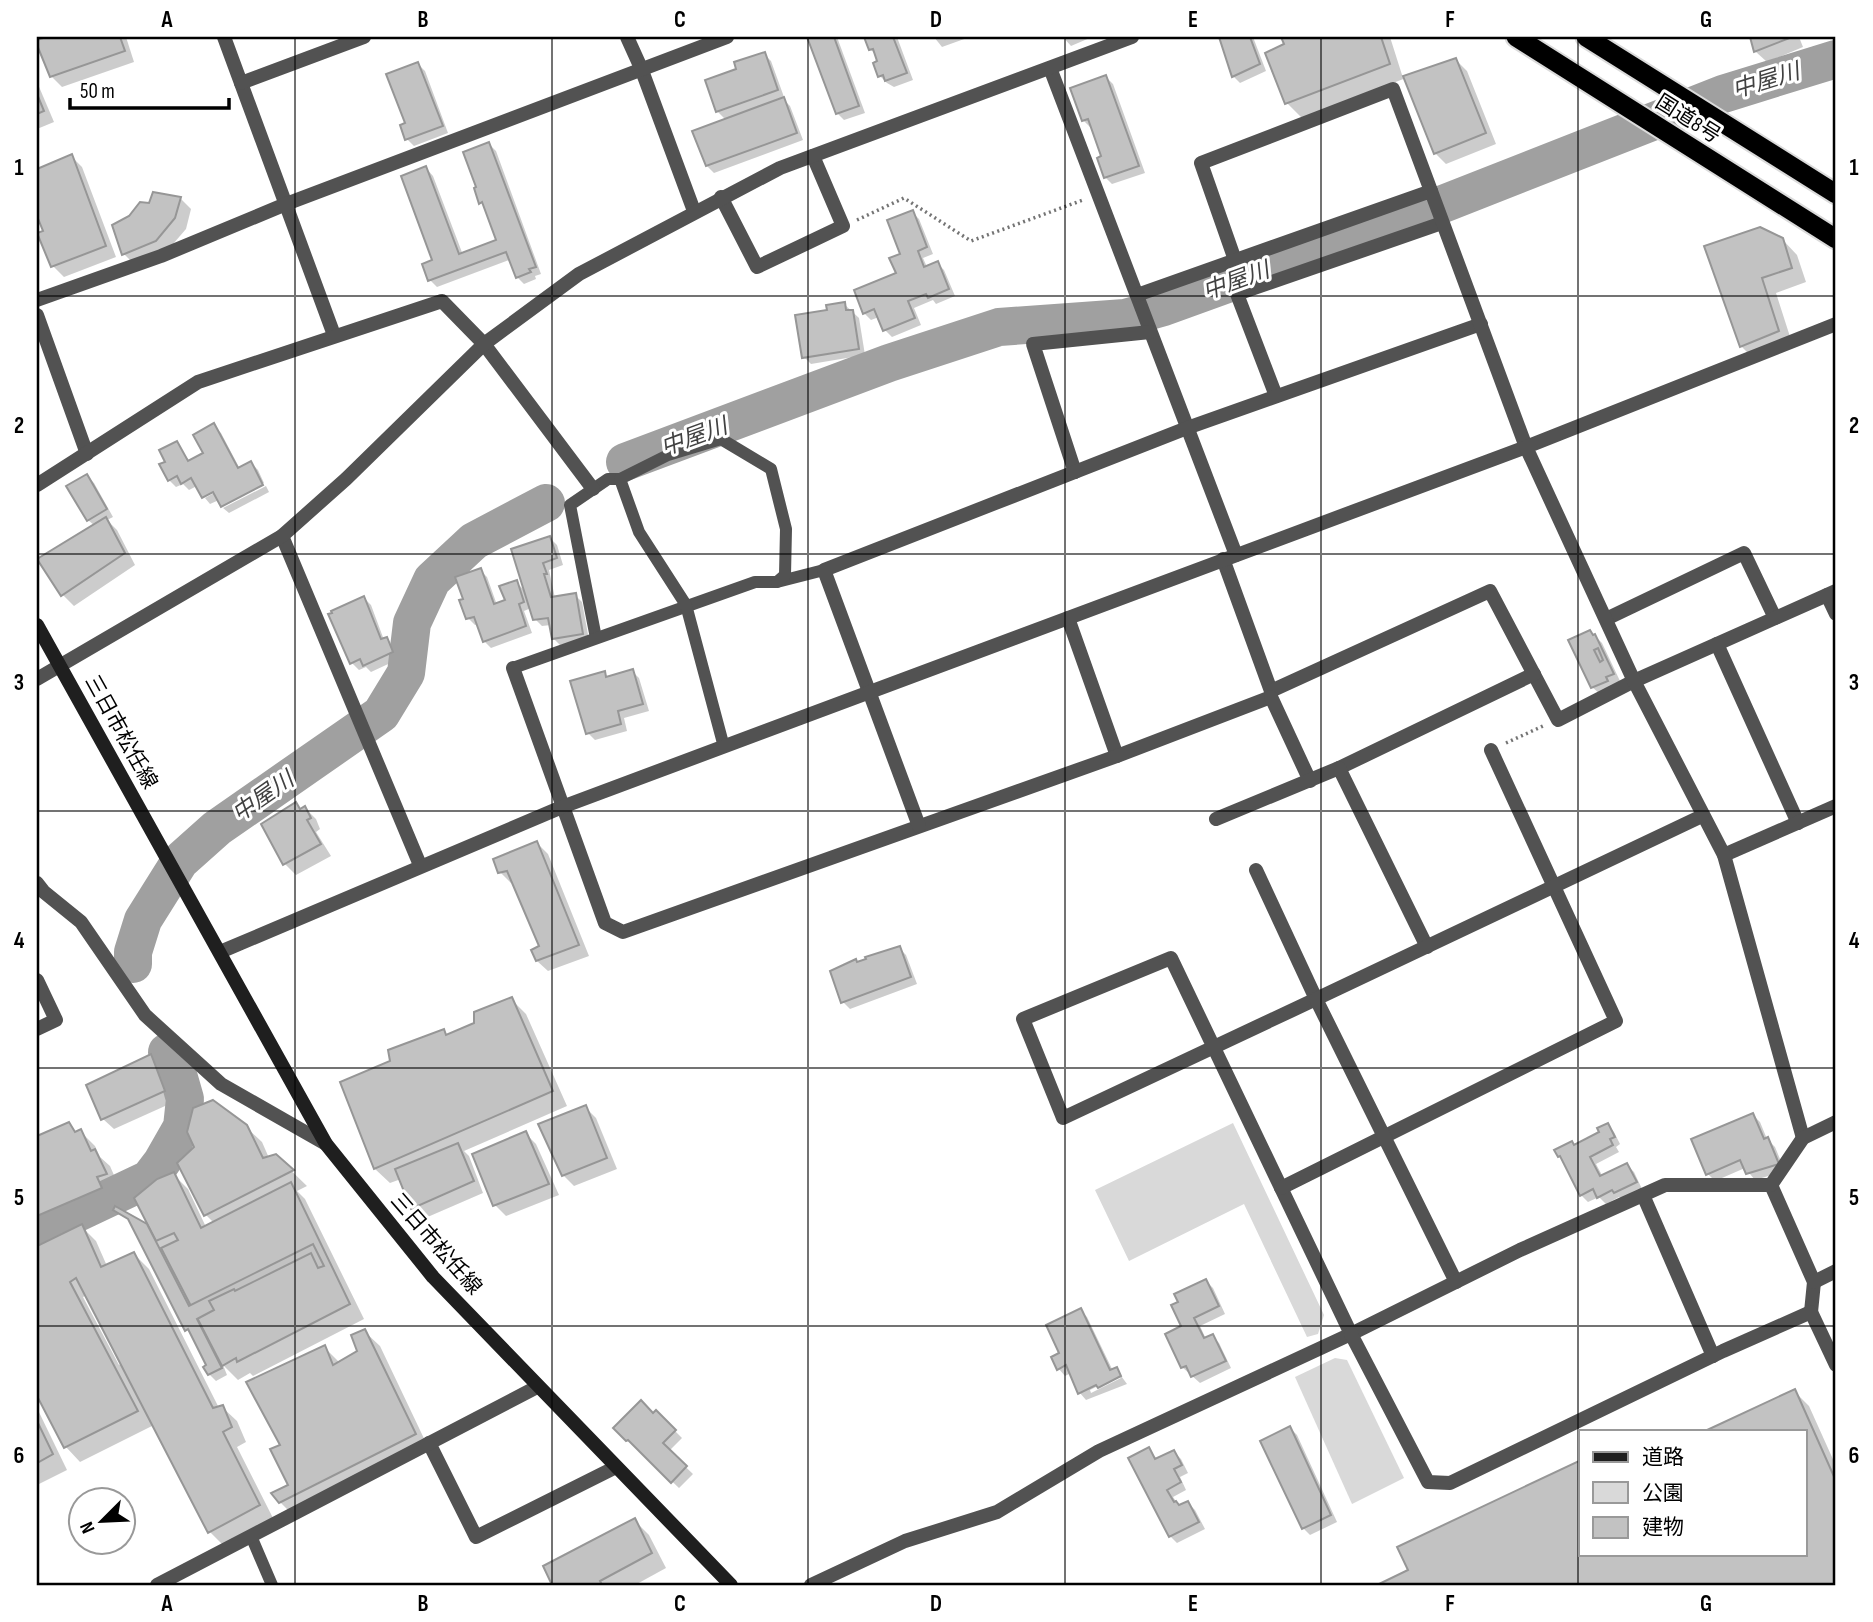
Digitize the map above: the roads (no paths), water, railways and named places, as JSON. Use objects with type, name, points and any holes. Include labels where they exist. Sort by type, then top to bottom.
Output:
[{"type":"highway","name":"国道8号","points":[[1516,37],[1836,239]]},
{"type":"highway","name":"国道8号","points":[[1586,37],[1836,194]]},
{"type":"main road","name":"三日市松任線","points":[[37,625],[326,1144],[433,1277],[731,1585]]},
{"type":"street","points":[[224,37],[334,335]]},
{"type":"street","points":[[241,83],[364,37]]},
{"type":"street","points":[[627,37],[694,211]]},
{"type":"street","points":[[37,300],[161,256],[286,204],[727,37]]},
{"type":"street","points":[[37,679],[282,536],[346,479],[484,344],[579,274],[780,168],[1132,37]]},
{"type":"street","points":[[1050,68],[1187,428],[1230,557],[1271,694],[1310,781]]},
{"type":"street","points":[[1235,260],[1201,163],[1392,89],[1526,447],[1634,681],[1724,855],[1803,1138]]},
{"type":"street","points":[[721,197],[757,267],[843,226],[813,156]]},
{"type":"street","points":[[1138,299],[1235,260],[1433,195]]},
{"type":"street","points":[[1276,396],[1237,294],[1441,219]]},
{"type":"street","points":[[37,485],[198,382],[442,301],[484,344],[593,489]]},
{"type":"street","points":[[37,315],[87,454]]},
{"type":"street","points":[[919,825],[824,570],[1187,428],[1481,324]]},
{"type":"street","points":[[220,952],[562,807],[1526,447],[1836,324]]},
{"type":"street","points":[[1075,471],[1033,344],[1148,326]]},
{"type":"street","points":[[282,536],[420,865]]},
{"type":"street","points":[[1606,619],[1744,553],[1775,618]]},
{"type":"street","points":[[513,668],[605,923],[623,932],[1117,755],[1271,694],[1490,590],[1558,720],[1634,681],[1832,593],[1836,614]]},
{"type":"street","points":[[1068,618],[1117,755]]},
{"type":"street","points":[[1717,644],[1798,823]]},
{"type":"street","points":[[1216,819],[1339,768],[1534,674]]},
{"type":"street","points":[[1281,1188],[1616,1021],[1491,750]]},
{"type":"street","points":[[1339,768],[1427,947]]},
{"type":"street","points":[[1724,855],[1836,806]]},
{"type":"street","points":[[1702,816],[1214,1048],[1063,1118],[1023,1019],[1171,958],[1214,1048],[1281,1188],[1352,1334],[1428,1482],[1450,1483],[1713,1356],[1811,1312]]},
{"type":"street","points":[[1256,870],[1316,999],[1456,1282]]},
{"type":"street","points":[[39,890],[81,922],[145,1015],[221,1084],[326,1144]]},
{"type":"street","points":[[37,980],[56,1020],[37,1029]]},
{"type":"street","points":[[1771,1185],[1803,1138],[1836,1122]]},
{"type":"street","points":[[811,1585],[905,1541],[998,1512],[1099,1451],[1352,1334],[1520,1250],[1665,1185],[1771,1185]]},
{"type":"street","points":[[1771,1185],[1814,1282],[1811,1312],[1836,1365]]},
{"type":"street","points":[[1643,1195],[1713,1356]]},
{"type":"street","points":[[1814,1282],[1836,1271]]},
{"type":"street","points":[[157,1585],[537,1387]]},
{"type":"street","points":[[429,1443],[476,1537],[616,1467]]},
{"type":"lane","points":[[596,638],[570,505],[607,479],[620,479],[668,454],[722,439],[771,469],[786,529],[785,575],[777,582]]},
{"type":"lane","points":[[620,479],[639,532],[686,605],[724,747]]},
{"type":"lane","points":[[513,668],[755,582],[777,582],[824,570]]},
{"type":"lane","points":[[251,1536],[272,1585]]},
{"type":"waterway","name":"中屋川","points":[[625,462],[889,363],[999,327],[1125,318],[1164,307],[1387,226],[1723,94],[1836,59]]},
{"type":"waterway","name":"中屋川","points":[[133,964],[133,952],[143,920],[180,861],[217,828],[381,714],[406,673],[412,623],[432,580],[474,541],[546,503]]},
{"type":"waterway","name":"中屋川","points":[[37,1232],[149,1179],[162,1162],[182,1127],[185,1099],[167,1052]]}]
